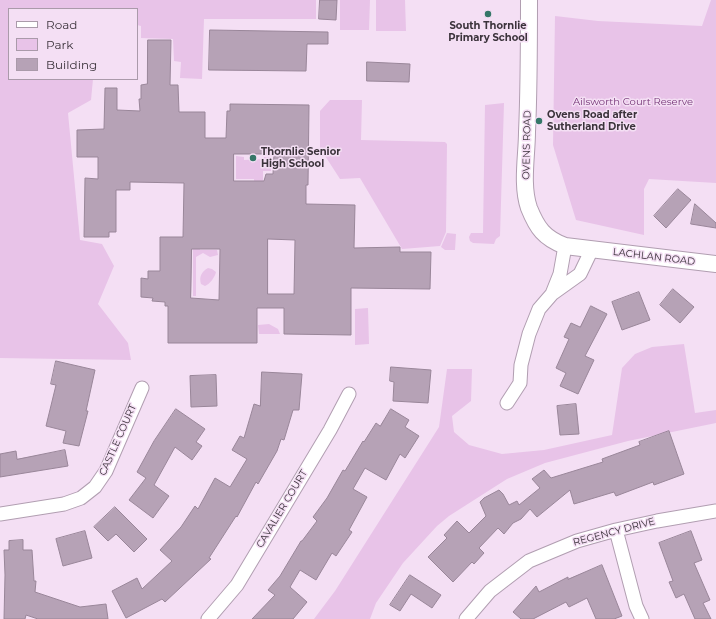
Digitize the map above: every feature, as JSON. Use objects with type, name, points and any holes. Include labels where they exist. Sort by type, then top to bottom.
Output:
[{"type":"street","name":"OVENS ROAD","points":[[530,0],[528,130],[525,180],[529,206],[538,227],[552,241],[565,246]]},
{"type":"street","name":"LACHLAN ROAD","points":[[565,246],[716,264]]},
{"type":"street","points":[[552,294],[560,274],[565,246]]},
{"type":"street","points":[[506,403],[520,383],[521,365],[528,334],[540,308],[552,294],[580,274],[592,249]]},
{"type":"street","name":"CASTLE COURT","points":[[0,514],[64,504],[81,498],[96,487],[106,471],[142,388]]},
{"type":"street","name":"CAVALIER COURT","points":[[208,619],[237,585],[330,430],[349,394]]},
{"type":"street","name":"REGENCY DRIVE","points":[[466,619],[490,591],[528,562],[577,541],[616,530],[716,511]]},
{"type":"street","points":[[616,530],[636,606],[642,619]]},
{"type":"green space","points":[[0,0],[316,0],[316,19],[204,19],[202,79],[180,78],[181,62],[174,61],[173,39],[141,38],[141,26],[138,25],[138,8],[8,8],[8,80],[93,80],[91,100],[68,113],[80,240],[102,244],[114,266],[98,304],[128,343],[131,360],[0,358]]},
{"type":"green space","points":[[340,0],[370,0],[369,30],[340,30]]},
{"type":"green space","points":[[376,0],[405,0],[406,31],[376,31]]},
{"type":"green space","name":"Ailsworth Court Reserve","points":[[711,0],[716,0],[716,183],[649,179],[644,189],[644,235],[576,220],[553,145],[555,16],[598,21],[702,26]]},
{"type":"green space","points":[[330,100],[362,100],[361,140],[445,142],[447,144],[446,232],[440,246],[402,249],[360,178],[340,179],[320,148],[320,111]]},
{"type":"green space","points":[[504,103],[500,236],[496,239],[494,244],[473,243],[470,241],[469,237],[471,233],[483,233],[485,105]]},
{"type":"green space","points":[[236,156],[244,157],[244,160],[264,159],[264,157],[271,157],[271,171],[263,171],[263,187],[254,187],[254,179],[236,179]]},
{"type":"green space","points":[[447,233],[456,234],[455,250],[445,250],[441,247]]},
{"type":"green space","points":[[193,245],[199,245],[200,250],[217,250],[218,255],[210,257],[203,253],[196,257],[196,296],[193,296]]},
{"type":"green space","points":[[208,268],[216,272],[209,284],[205,286],[201,284],[200,277]]},
{"type":"green space","points":[[368,308],[369,344],[355,345],[355,309]]},
{"type":"green space","points":[[269,324],[278,329],[280,334],[259,334],[258,325]]},
{"type":"green space","points":[[684,344],[695,413],[716,410],[716,423],[628,441],[545,463],[507,479],[449,516],[437,526],[403,563],[376,603],[370,619],[314,619],[335,591],[439,427],[447,369],[472,369],[471,401],[452,416],[454,432],[469,445],[502,454],[544,450],[612,435],[622,368],[635,354],[652,347]]},
{"type":"building","points":[[320,0],[337,0],[336,20],[319,19]]},
{"type":"building","points":[[210,30],[328,32],[328,44],[307,44],[306,71],[209,70]]},
{"type":"building","points":[[148,40],[171,40],[170,85],[178,85],[179,112],[205,112],[205,138],[226,138],[227,111],[230,111],[230,104],[309,105],[308,185],[306,185],[306,204],[355,205],[354,248],[400,247],[400,252],[431,252],[430,289],[351,288],[351,335],[284,334],[284,308],[257,308],[257,343],[168,343],[168,306],[165,306],[165,302],[152,301],[153,298],[141,297],[141,278],[148,279],[148,271],[160,271],[160,237],[183,237],[184,183],[130,182],[130,190],[116,190],[116,232],[109,232],[109,237],[84,237],[85,178],[98,179],[98,157],[77,157],[77,130],[104,129],[105,88],[117,88],[117,110],[140,111],[139,99],[141,99],[141,85],[147,84]],"holes":[[[234,154],[274,154],[273,174],[266,174],[264,181],[234,181]],[[268,239],[295,240],[294,294],[268,294]],[[192,249],[220,249],[219,300],[191,298]]]},
{"type":"building","points":[[367,62],[410,64],[409,82],[367,81]]},
{"type":"building","points":[[678,189],[691,200],[666,228],[654,216]]},
{"type":"building","points":[[695,204],[716,223],[716,228],[691,224]]},
{"type":"building","points":[[673,289],[694,307],[680,323],[660,305]]},
{"type":"building","points":[[639,292],[650,320],[622,330],[612,302]]},
{"type":"building","points":[[591,306],[607,314],[585,356],[594,360],[578,394],[560,386],[566,373],[556,368],[569,339],[564,337],[571,323],[580,327]]},
{"type":"building","points":[[56,361],[95,370],[86,411],[88,411],[79,446],[63,443],[66,431],[46,426],[56,385],[51,384]]},
{"type":"building","points":[[391,367],[431,370],[428,403],[393,401],[394,382],[390,381]]},
{"type":"building","points":[[262,372],[302,374],[299,410],[293,410],[284,440],[281,439],[277,451],[258,484],[256,482],[237,517],[236,516],[209,558],[211,559],[165,602],[162,599],[126,618],[112,591],[137,578],[142,589],[172,561],[160,550],[181,527],[195,506],[198,509],[215,478],[230,487],[247,459],[232,450],[240,436],[244,438],[254,404],[260,406]]},
{"type":"building","points":[[216,375],[217,406],[191,407],[190,376]]},
{"type":"building","points":[[576,404],[579,434],[560,435],[557,406]]},
{"type":"building","points":[[176,409],[205,429],[196,442],[202,446],[192,460],[175,447],[154,485],[169,496],[153,518],[129,500],[146,478],[137,472],[154,441]]},
{"type":"building","points":[[391,409],[409,420],[405,427],[419,436],[405,458],[400,454],[386,480],[365,468],[353,489],[367,497],[349,530],[352,532],[336,556],[332,553],[316,580],[300,570],[290,587],[307,602],[293,619],[252,619],[275,595],[268,590],[280,576],[301,541],[317,521],[313,517],[327,498],[343,470],[345,471],[376,423],[380,426]]},
{"type":"building","points":[[669,431],[684,474],[654,485],[653,482],[616,496],[614,492],[574,504],[570,490],[537,517],[530,509],[521,519],[513,523],[504,534],[498,528],[479,548],[484,553],[474,564],[472,562],[453,582],[428,557],[447,538],[444,535],[457,521],[469,533],[486,516],[480,502],[484,498],[499,490],[509,505],[517,501],[519,505],[540,488],[532,479],[544,470],[551,478],[603,462],[602,459],[640,445],[639,442]]},
{"type":"building","points":[[65,450],[68,466],[0,477],[0,454],[16,451],[17,459]]},
{"type":"building","points":[[115,507],[147,539],[134,552],[116,534],[108,541],[94,527]]},
{"type":"building","points":[[85,531],[92,558],[63,566],[56,539]]},
{"type":"building","points":[[691,531],[702,560],[694,563],[710,600],[703,603],[711,619],[695,619],[684,594],[676,598],[669,582],[673,581],[659,543]]},
{"type":"building","points":[[23,540],[23,550],[32,550],[34,581],[36,581],[35,592],[80,607],[106,604],[108,619],[38,619],[26,615],[25,619],[4,619],[4,550],[9,550],[9,541]]},
{"type":"building","points":[[602,565],[622,616],[614,619],[596,619],[587,598],[569,607],[566,602],[533,619],[521,619],[513,612],[536,586],[539,592],[568,577],[568,579]]},
{"type":"building","points":[[410,575],[441,595],[432,608],[411,594],[400,611],[390,605]]},
{"type":"place","name":"South Thornlie Primary School","points":[[488,14]]},
{"type":"place","name":"Ovens Road after Sutherland Drive","points":[[539,121]]},
{"type":"place","name":"Thornlie Senior High School","points":[[253,158]]}]
